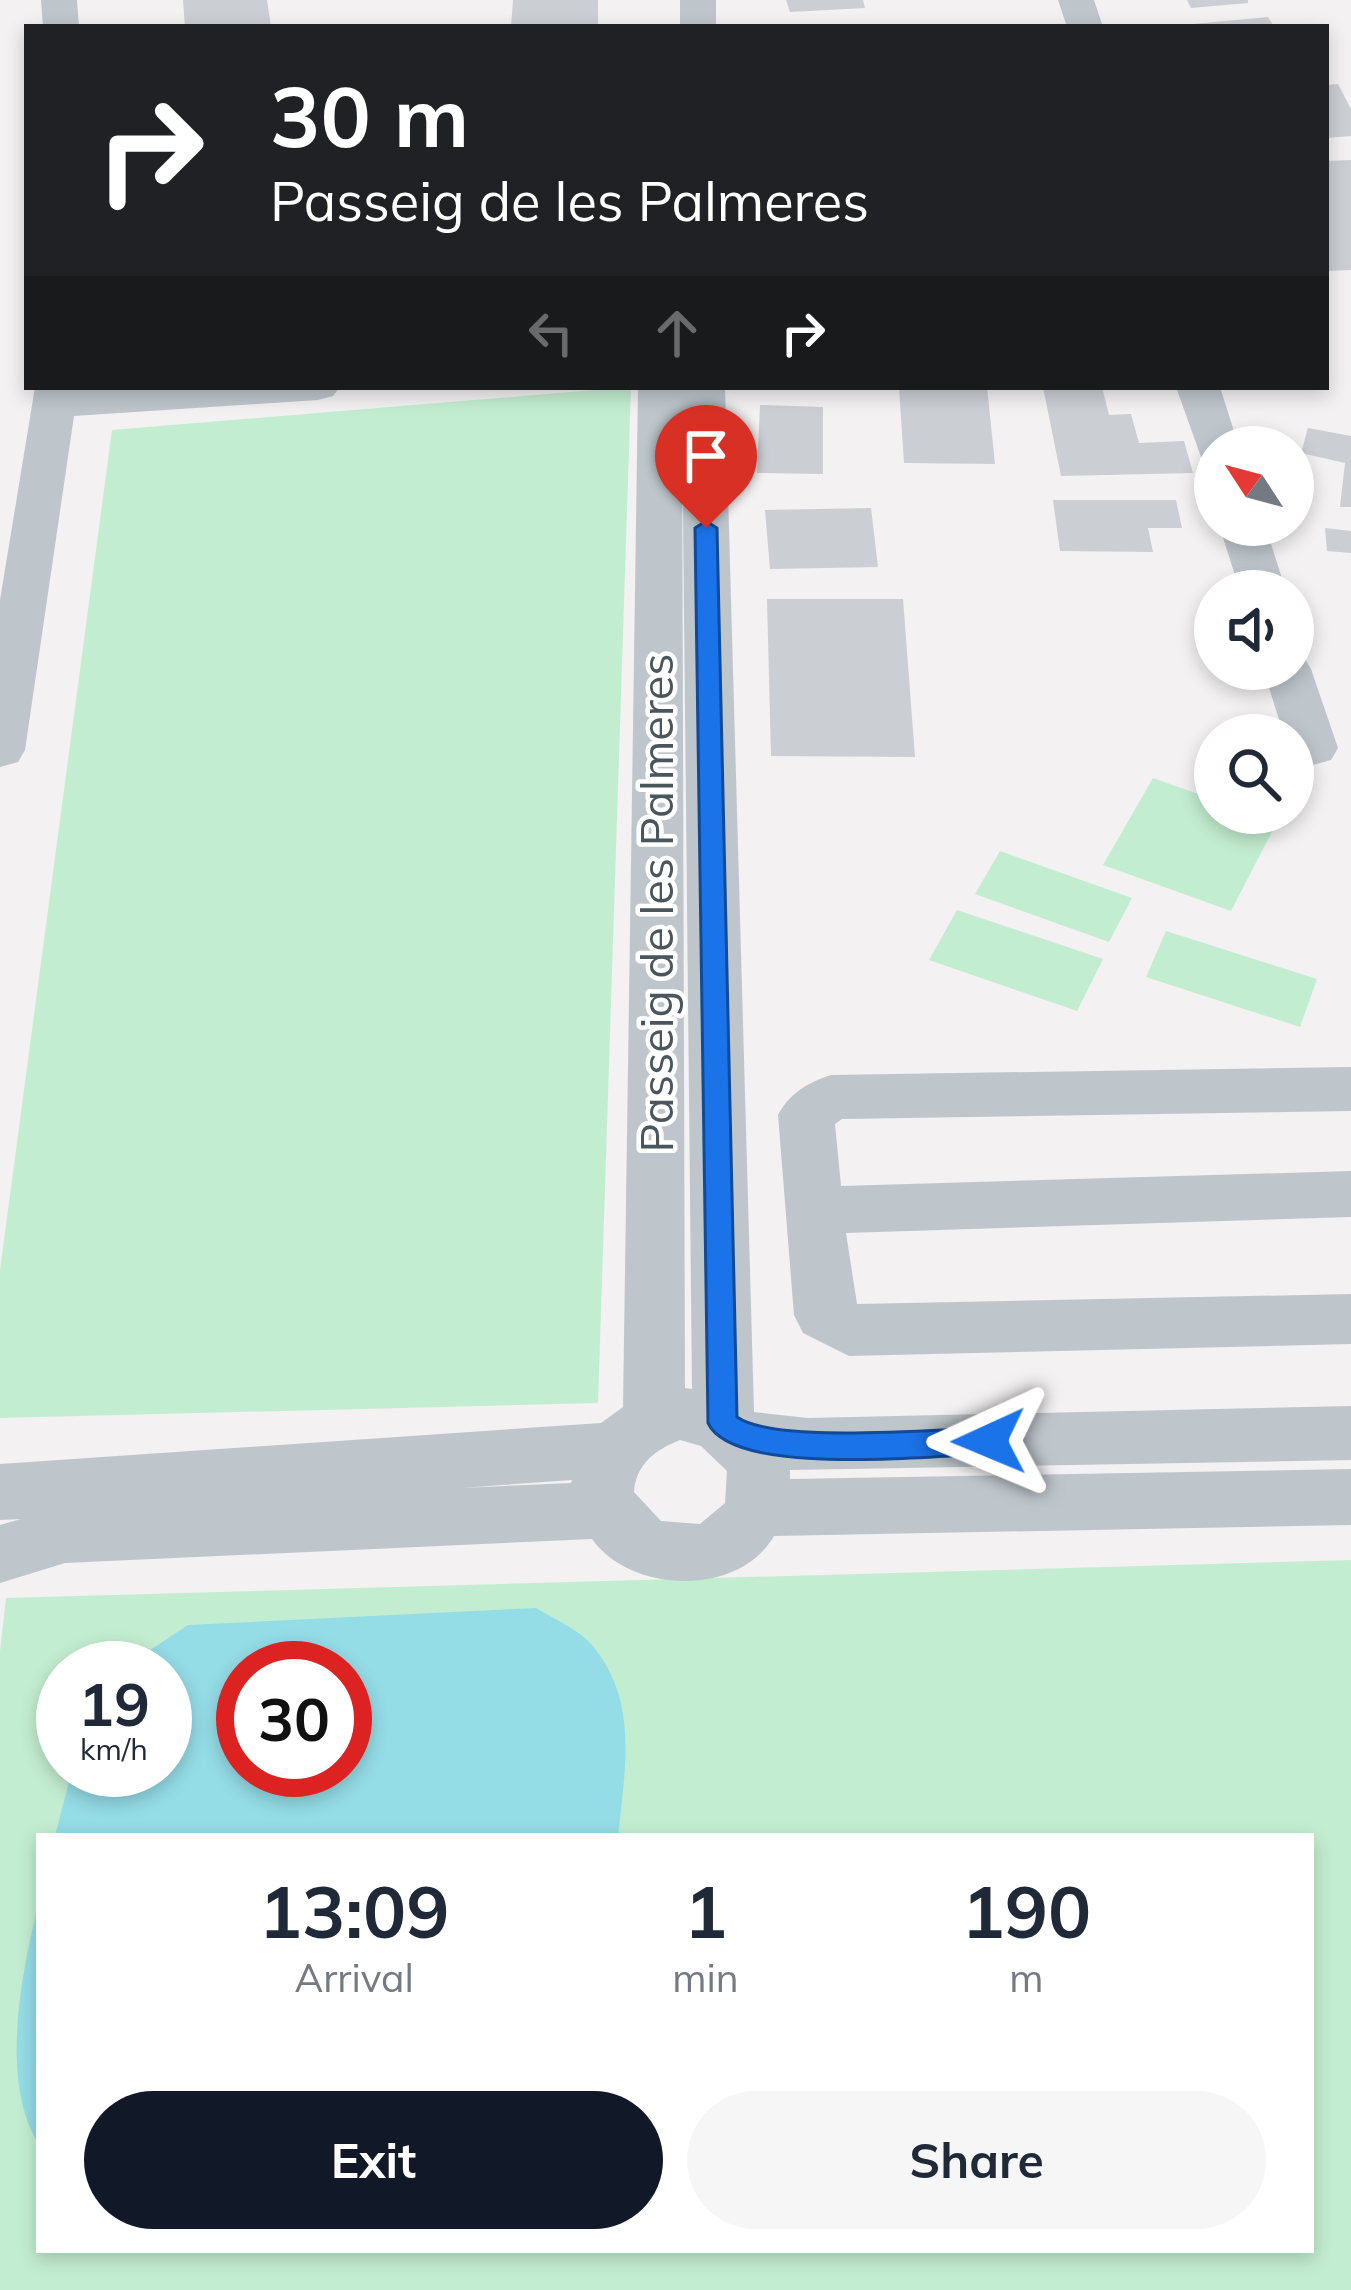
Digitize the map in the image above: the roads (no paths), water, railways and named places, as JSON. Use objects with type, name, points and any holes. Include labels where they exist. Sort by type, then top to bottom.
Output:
[{"type":"street","points":[[0,750],[56,396],[231,390]]},
{"type":"street","name":"Passeig de les Palmeres","points":[[626,1459],[660,390]]},
{"type":"street","name":"Passeig de les Palmeres","points":[[703,390],[734,1431]]},
{"type":"street","points":[[1199,390],[1210,426]]},
{"type":"street","points":[[1351,1089],[832,1097],[806,1115],[824,1315],[849,1330],[1351,1319]]},
{"type":"street","points":[[815,1210],[1351,1194]]},
{"type":"street","points":[[0,1553],[65,1534],[626,1459],[680,1413],[734,1431],[808,1445],[1351,1433]]},
{"type":"street","points":[[626,1459],[623,1531],[646,1546],[680,1554],[708,1551],[733,1539],[758,1508],[762,1484],[758,1459],[734,1431]]},
{"type":"street","points":[[0,1492],[626,1459]]},
{"type":"street","points":[[758,1508],[1351,1497]]},
{"type":"water","points":[[536,1608],[592,1645],[607,1667],[623,1712],[624,1786],[618,1833],[56,1833],[65,1797],[192,1797],[192,1641],[164,1641],[188,1625]]},
{"type":"water","points":[[36,1915],[36,2139],[20,2091],[17,2060],[26,1963]]}]
